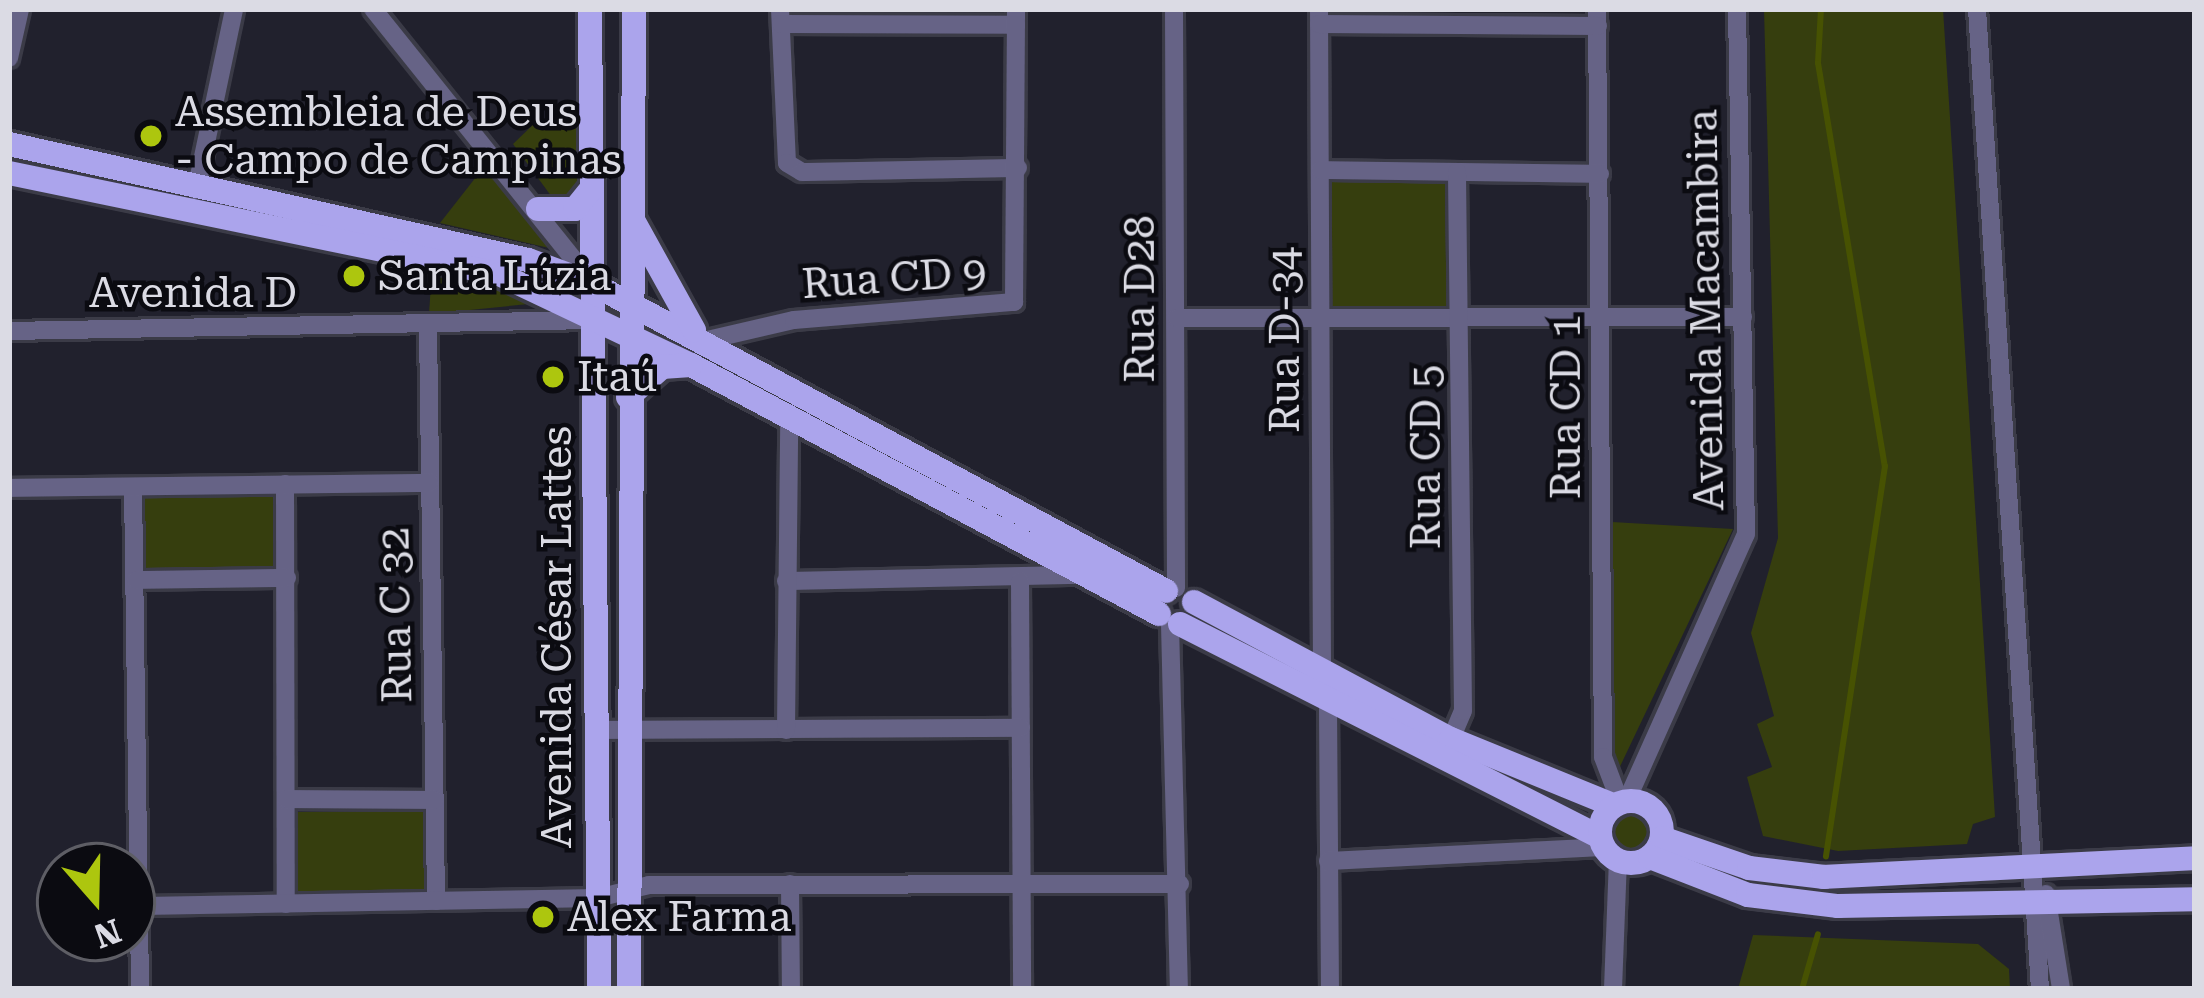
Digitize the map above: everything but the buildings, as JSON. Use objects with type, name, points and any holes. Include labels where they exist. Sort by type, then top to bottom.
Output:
[{"type":"main road","name":"Avenida César Lattes","points":[[590,9],[599,989]]},
{"type":"main road","name":"Avenida César Lattes","points":[[629,989],[627,299],[634,9]]},
{"type":"main road","points":[[1656,847],[1654,810],[1620,802],[1451,739],[1322,672],[1174,607],[1083,575],[691,365],[499,274],[9,169],[9,144],[196,190],[528,260],[593,284],[704,341],[1174,607],[1328,706],[1607,848],[1656,847],[1749,868],[1824,878],[2195,858]]},
{"type":"main road","points":[[538,209],[575,209],[592,188]]},
{"type":"main road","points":[[631,216],[676,308],[704,341]]},
{"type":"main road","points":[[628,397],[662,367],[691,365]]},
{"type":"main road","points":[[1607,848],[1620,802]]},
{"type":"main road","points":[[1656,847],[1748,895],[1838,906],[2195,898]]},
{"type":"street","points":[[9,58],[20,9]]},
{"type":"street","points":[[196,190],[235,9]]},
{"type":"street","points":[[373,9],[538,209],[593,284]]},
{"type":"street","name":"Rua D28","points":[[1174,9],[1179,989]]},
{"type":"street","name":"Avenida Macambira","points":[[1620,802],[1746,534],[1737,9]]},
{"type":"street","points":[[1977,9],[2029,868],[2061,989]]},
{"type":"street","points":[[1016,17],[780,17],[787,164],[802,172],[1018,167]]},
{"type":"street","name":"Rua CD 9","points":[[704,341],[794,320],[1005,308],[1019,292],[1016,17]]},
{"type":"street","points":[[1319,17],[1597,18]]},
{"type":"street","name":"Rua D-34","points":[[1319,17],[1322,672]]},
{"type":"street","name":"Rua CD 1","points":[[1597,18],[1603,757],[1620,802]]},
{"type":"street","points":[[1320,170],[1600,175]]},
{"type":"street","name":"Rua CD 5","points":[[1451,739],[1463,712],[1457,172]]},
{"type":"street","points":[[1177,318],[1743,317]]},
{"type":"street","name":"Avenida D","points":[[9,331],[428,328],[593,320]]},
{"type":"street","name":"Rua C 32","points":[[428,328],[436,902]]},
{"type":"street","points":[[786,730],[789,419]]},
{"type":"street","points":[[9,488],[430,483]]},
{"type":"street","points":[[285,484],[286,904]]},
{"type":"street","points":[[133,487],[142,842]]},
{"type":"street","points":[[786,580],[1020,580],[1083,575]]},
{"type":"street","points":[[136,580],[287,578]]},
{"type":"street","points":[[1020,580],[1022,989]]},
{"type":"street","points":[[1328,706],[1330,989]]},
{"type":"street","points":[[599,730],[1021,728]]},
{"type":"street","points":[[286,799],[435,800]]},
{"type":"street","points":[[1328,861],[1607,848],[1613,989]]},
{"type":"street","points":[[790,884],[790,989]]},
{"type":"street","points":[[156,906],[598,898],[649,885],[1180,884]]},
{"type":"street","points":[[2040,989],[2042,905]]},
{"type":"green space","points":[[1764,9],[1943,9],[1995,817],[1973,824],[1967,844],[1838,851],[1763,836],[1747,777],[1772,767],[1757,724],[1774,716],[1751,633],[1778,538]]},
{"type":"green space","points":[[539,119],[577,123],[580,196],[557,204],[513,144]]},
{"type":"green space","points":[[487,163],[549,248],[440,223]]},
{"type":"green space","points":[[1329,177],[1451,178],[1454,313],[1331,311]]},
{"type":"green space","points":[[432,269],[539,303],[429,314]]},
{"type":"green space","points":[[277,492],[278,568],[146,571],[144,495]]},
{"type":"green space","points":[[1612,522],[1733,529],[1615,777]]},
{"type":"green space","points":[[427,811],[427,892],[297,893],[297,812]]},
{"type":"green space","points":[[1630,811],[1645,818],[1652,833],[1645,848],[1630,855],[1615,848],[1608,833],[1615,818]]},
{"type":"green space","points":[[1753,935],[1978,944],[2009,969],[2010,989],[1738,989]]},
{"type":"waterway","points":[[1821,9],[1818,63],[1885,466],[1826,857]]},
{"type":"waterway","points":[[1802,989],[1818,934]]},
{"type":"place","name":"Assembleia de Deus - Campo de Campinas","points":[[151,136]]},
{"type":"place","name":"Santa Lúzia","points":[[354,276]]},
{"type":"place","name":"Itaú","points":[[553,377]]},
{"type":"place","name":"Alex Farma","points":[[543,917]]}]
